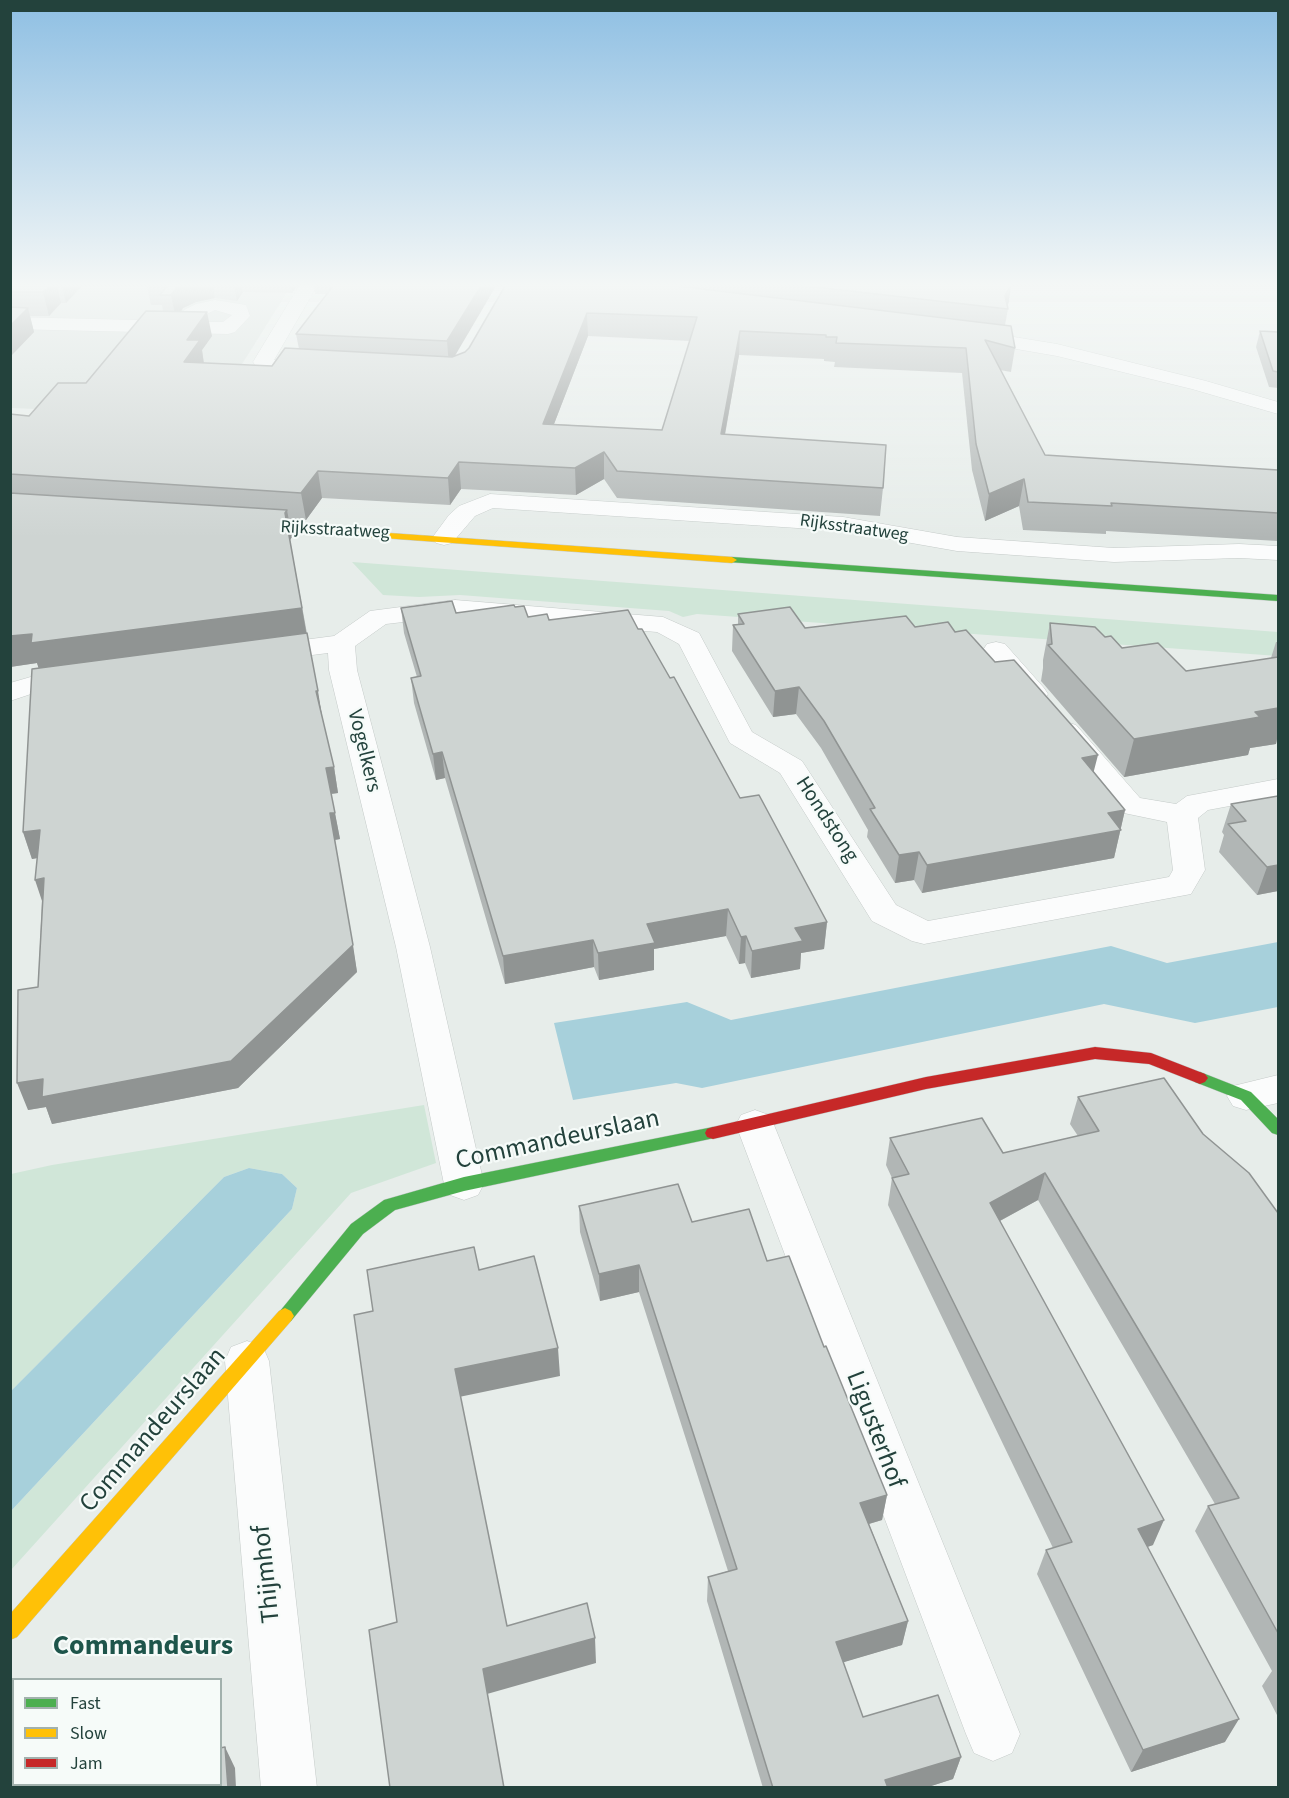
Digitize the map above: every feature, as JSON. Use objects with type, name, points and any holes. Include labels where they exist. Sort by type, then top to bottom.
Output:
[{"type":"main road","name":"Rijksstraatweg","points":[[233,525],[1278,598]]},
{"type":"main road","name":"Commandeurslaan","points":[[10,1630],[247,1361],[357,1229],[390,1206],[464,1184],[755,1125],[926,1083],[1095,1053],[1151,1059],[1262,1092],[1278,1129]]},
{"type":"street","points":[[1138,370],[1278,408]]},
{"type":"street","name":"Rijksstraatweg","points":[[444,538],[467,511],[490,501],[843,524],[957,544],[1114,555],[1239,551],[1278,553]]},
{"type":"street","name":"Hondstong","points":[[341,643],[379,618],[455,608],[663,625],[690,639],[740,738],[791,767],[884,913],[924,933],[1179,886],[1189,870],[1182,815]]},
{"type":"street","points":[[234,657],[341,643]]},
{"type":"street","name":"Vogelkers","points":[[341,643],[343,670],[413,948],[464,1184]]},
{"type":"street","points":[[996,650],[1130,805],[1182,815],[1198,803],[1278,788]]},
{"type":"street","points":[[10,693],[34,684],[105,674]]},
{"type":"street","name":"Ligusterhof","points":[[755,1125],[993,1734]]},
{"type":"street","name":"Thijmhof","points":[[247,1361],[289,1788]]},
{"type":"shaded area","points":[[11,370],[238,370],[229,385],[86,411],[11,408]]},
{"type":"green space","points":[[352,562],[1278,632],[1278,656],[697,614],[683,617],[669,611],[460,595],[419,597],[383,595]]},
{"type":"green space","points":[[424,1105],[436,1163],[351,1193],[11,1570],[11,1511],[292,1209],[297,1188],[282,1174],[249,1168],[224,1177],[11,1391],[11,1174],[52,1165]]},
{"type":"water","points":[[1278,942],[1278,1007],[1195,1023],[1104,1004],[702,1088],[676,1083],[573,1100],[554,1023],[687,1002],[731,1020],[1111,946],[1167,963]]},
{"type":"water","points":[[249,1168],[282,1174],[297,1188],[292,1209],[11,1511],[11,1391],[224,1177]]},
{"type":"building","points":[[97,370],[564,370],[543,424],[662,430],[681,370],[733,370],[721,434],[886,445],[883,488],[617,471],[604,452],[575,468],[459,462],[448,478],[318,471],[301,493],[10,474],[10,414],[29,416],[58,383],[86,383]]},
{"type":"building","points":[[968,370],[1001,370],[1045,455],[1278,470],[1278,513],[1111,503],[1112,506],[1028,502],[1024,479],[989,494],[976,444]]},
{"type":"building","points":[[10,493],[287,510],[285,513],[302,608],[31,643],[32,634],[10,636]]},
{"type":"building","points":[[452,601],[456,613],[514,605],[515,607],[524,606],[528,617],[547,614],[549,620],[628,610],[638,629],[642,629],[670,678],[674,677],[740,798],[759,795],[827,922],[795,928],[803,941],[752,951],[746,936],[741,937],[728,909],[647,924],[655,943],[598,953],[593,940],[503,956],[442,752],[433,754],[411,678],[421,676],[401,608]]},
{"type":"building","points":[[790,607],[805,628],[906,616],[915,627],[948,622],[955,632],[966,630],[995,662],[1014,660],[1098,755],[1082,758],[1125,810],[1108,813],[1121,830],[927,865],[919,852],[899,855],[870,809],[875,808],[824,721],[799,687],[775,691],[733,625],[744,624],[738,614]]},
{"type":"building","points":[[1050,623],[1095,627],[1105,637],[1111,636],[1122,648],[1158,643],[1186,671],[1278,657],[1278,708],[1255,712],[1260,717],[1134,739],[1048,645],[1052,644]]},
{"type":"building","points":[[307,633],[318,691],[316,691],[334,767],[326,768],[335,813],[330,813],[353,945],[231,1061],[42,1097],[43,1079],[17,1083],[18,990],[38,987],[44,878],[35,880],[40,830],[23,832],[32,669]]},
{"type":"building","points":[[1278,796],[1278,865],[1267,867],[1228,824],[1246,821],[1231,804]]},
{"type":"building","points":[[1164,1078],[1203,1134],[1249,1173],[1278,1213],[1278,1633],[1208,1506],[1239,1498],[1045,1173],[990,1203],[1164,1520],[1138,1529],[1239,1719],[1143,1750],[1046,1550],[1072,1542],[892,1178],[909,1174],[890,1138],[982,1118],[1003,1153],[1099,1131],[1078,1097]]},
{"type":"building","points":[[678,1184],[692,1222],[749,1209],[767,1261],[789,1256],[824,1347],[826,1346],[887,1495],[860,1503],[908,1621],[836,1642],[863,1717],[938,1695],[961,1757],[885,1780],[888,1788],[773,1788],[708,1577],[737,1569],[639,1265],[599,1274],[579,1206]]},
{"type":"building","points":[[474,1247],[479,1270],[534,1256],[558,1348],[455,1369],[507,1626],[587,1603],[595,1638],[483,1669],[504,1788],[390,1788],[369,1630],[397,1622],[354,1315],[373,1311],[367,1270]]},
{"type":"building","points":[[10,1722],[12,1722],[12,1786],[222,1786],[222,1748],[225,1747],[228,1788],[10,1788]]},
{"type":"traffic: fast","points":[[732,560],[1278,598]]},
{"type":"traffic: fast","points":[[1200,1078],[1246,1096],[1278,1129]]},
{"type":"traffic: fast","points":[[285,1316],[357,1229],[390,1205],[464,1184],[713,1133]]},
{"type":"traffic: slow","points":[[246,526],[732,560]]},
{"type":"traffic: slow","points":[[10,1630],[285,1316]]},
{"type":"traffic: jam","points":[[713,1133],[926,1083],[1095,1053],[1151,1059],[1200,1078]]},
{"type":"district","name":"Commandeurs","points":[[143,1648]]}]
